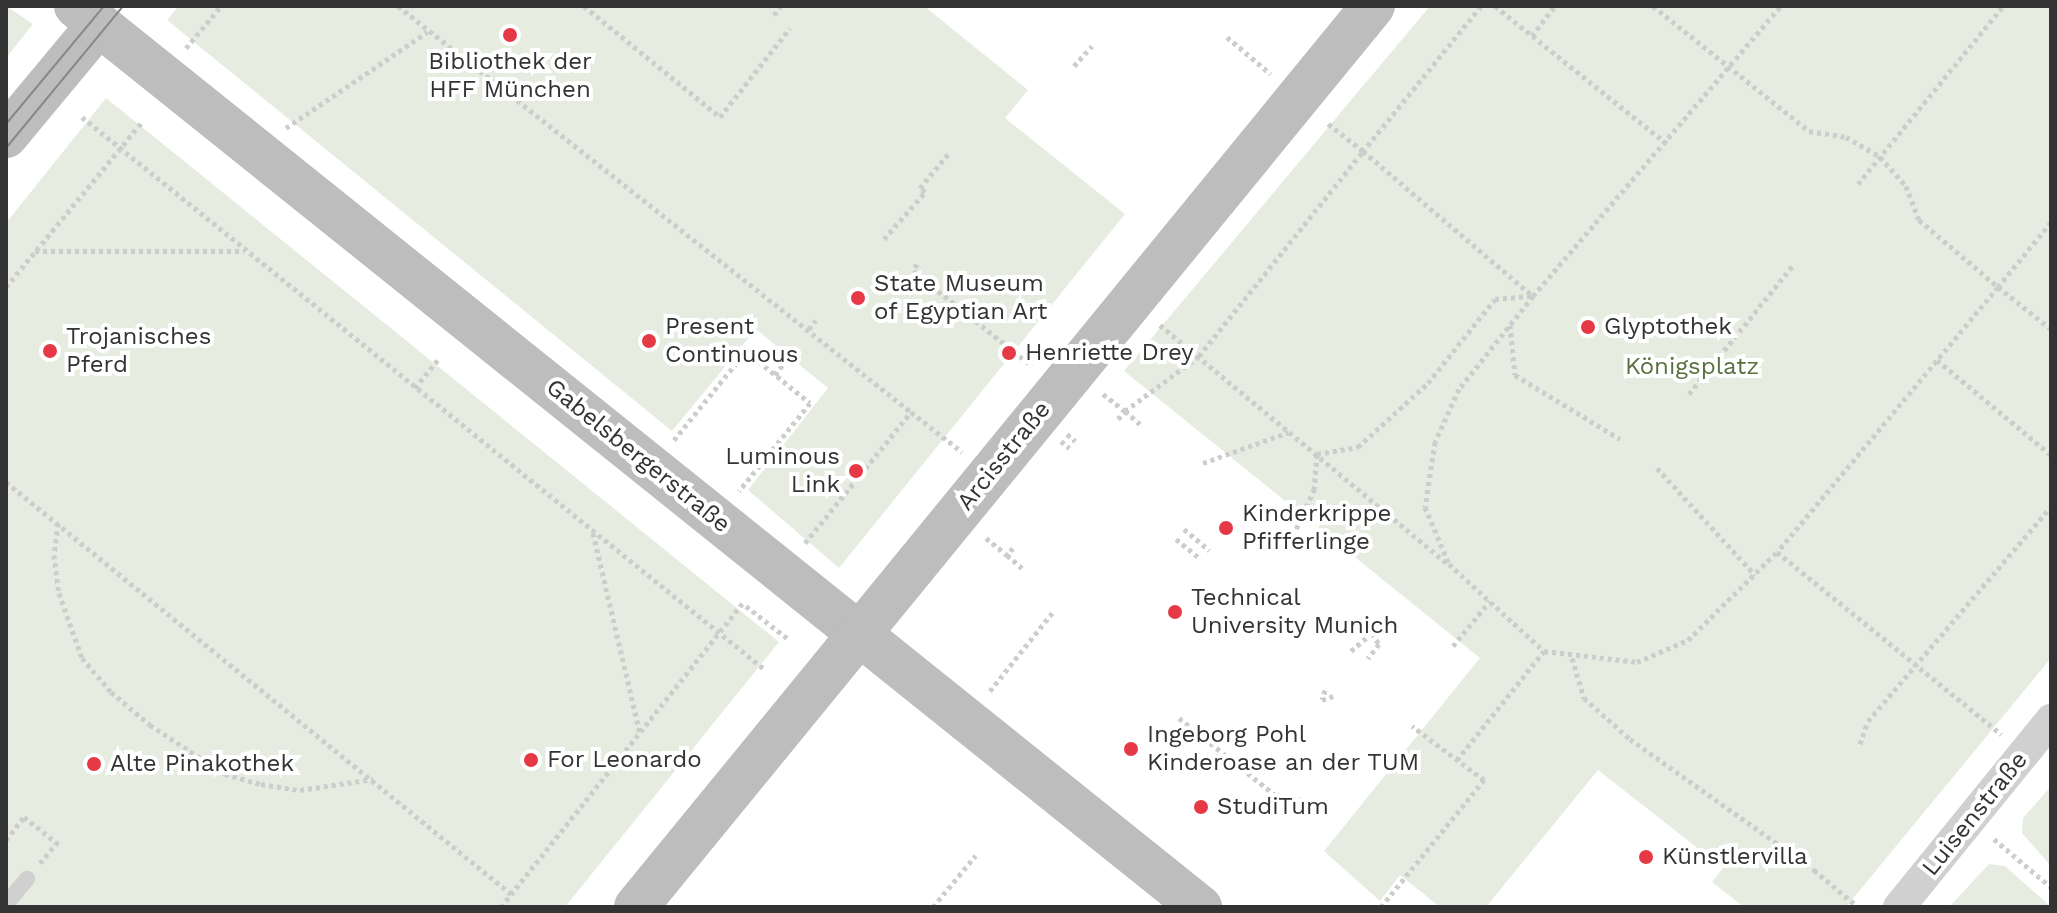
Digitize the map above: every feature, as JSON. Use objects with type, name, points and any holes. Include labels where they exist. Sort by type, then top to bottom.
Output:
[{"type":"main road","name":"Arcisstraße","points":[[636,907],[1132,301],[1286,88],[1373,6]]},
{"type":"main road","points":[[6,136],[96,12]]},
{"type":"main road","name":"Gabelsbergerstraße","points":[[96,12],[1200,907]]},
{"type":"street","name":"Luisenstraße","points":[[1899,907],[2051,720]]},
{"type":"lane","points":[[6,904],[27,879]]},
{"type":"path","points":[[185,48],[221,6]]},
{"type":"path","points":[[398,6],[427,32],[966,455]]},
{"type":"path","points":[[584,6],[720,117],[790,28]]},
{"type":"path","points":[[774,15],[781,6]]},
{"type":"path","points":[[1118,419],[1199,356],[1481,6]]},
{"type":"path","points":[[1495,6],[1667,144]]},
{"type":"path","points":[[1532,36],[1555,6]]},
{"type":"path","points":[[1653,6],[1809,131],[1846,137],[1880,157],[1906,186],[1919,220],[2051,329]]},
{"type":"path","points":[[1449,564],[1425,507],[1435,442],[1459,389],[1533,296],[1667,144],[1781,6]]},
{"type":"path","points":[[1858,184],[2003,6]]},
{"type":"path","points":[[283,131],[427,32]]},
{"type":"path","points":[[1227,37],[1533,296]]},
{"type":"path","points":[[1074,66],[1092,46]]},
{"type":"path","points":[[82,117],[763,668]]},
{"type":"path","points":[[6,287],[143,121]]},
{"type":"path","points":[[884,239],[925,192],[920,188],[948,154]]},
{"type":"path","points":[[1132,301],[1449,564],[1544,651],[1572,658],[1637,662],[1688,640],[1777,552],[2051,222]]},
{"type":"path","points":[[35,251],[245,251]]},
{"type":"path","points":[[917,264],[913,271],[1036,369]]},
{"type":"path","points":[[1689,394],[1793,265]]},
{"type":"path","points":[[1317,454],[1358,447],[1428,383],[1495,299],[1533,296]]},
{"type":"path","points":[[809,329],[816,320]]},
{"type":"path","points":[[1510,325],[1515,375],[1620,439]]},
{"type":"path","points":[[671,443],[746,351],[810,403],[736,495]]},
{"type":"path","points":[[415,388],[438,360]]},
{"type":"path","points":[[1937,360],[2051,455]]},
{"type":"path","points":[[775,375],[784,363]]},
{"type":"path","points":[[1094,387],[1141,425]]},
{"type":"path","points":[[804,545],[911,412]]},
{"type":"path","points":[[1203,463],[1290,432]]},
{"type":"path","points":[[1293,536],[1314,490],[1317,454]]},
{"type":"path","points":[[1657,468],[1755,575]]},
{"type":"path","points":[[6,482],[374,779],[511,894]]},
{"type":"path","points":[[1860,744],[1868,721],[1919,666],[2051,507]]},
{"type":"path","points":[[58,523],[54,555],[59,593],[82,658],[111,692],[150,725],[225,774],[261,784],[300,790],[374,779]]},
{"type":"path","points":[[976,529],[1023,569]]},
{"type":"path","points":[[1184,529],[1209,550]]},
{"type":"path","points":[[593,533],[640,734]]},
{"type":"path","points":[[1176,539],[1201,559]]},
{"type":"path","points":[[1007,555],[1013,548]]},
{"type":"path","points":[[1777,552],[2008,739]]},
{"type":"path","points":[[1453,646],[1490,601]]},
{"type":"path","points":[[501,907],[744,604],[787,638]]},
{"type":"path","points":[[967,720],[1052,613]]},
{"type":"path","points":[[1351,651],[1372,633],[1379,644],[1368,658]]},
{"type":"path","points":[[1457,760],[1544,651]]},
{"type":"path","points":[[1572,658],[1584,698],[1630,739],[1814,870],[1858,907]]},
{"type":"path","points":[[1325,690],[1322,700],[1333,696]]},
{"type":"path","points":[[1179,718],[1275,795],[1324,804]]},
{"type":"path","points":[[144,734],[150,725]]},
{"type":"path","points":[[1381,907],[1484,780],[1412,726]]},
{"type":"path","points":[[6,840],[24,817],[56,843]]},
{"type":"path","points":[[1971,821],[2051,887]]},
{"type":"path","points":[[933,907],[976,855]]},
{"type":"green space","points":[[6,6],[33,24],[6,58]]},
{"type":"green space","points":[[179,6],[924,6],[1028,90],[1005,118],[1125,214],[839,568],[748,490],[828,388],[756,329],[672,431],[167,20]]},
{"type":"green space","name":"Königsplatz","points":[[1430,6],[2051,6],[2051,658],[1846,907],[1744,907],[1712,882],[1723,868],[1598,770],[1486,907],[1440,907],[1400,875],[1380,901],[1324,851],[1480,658],[1124,371]]},
{"type":"green space","points":[[106,98],[779,642],[565,907],[6,907],[6,223]]},
{"type":"green space","points":[[2051,786],[2051,866],[2022,833],[2023,818]]},
{"type":"green space","points":[[1989,864],[2005,866],[2051,907],[1949,907]]},
{"type":"tram line","points":[[6,124],[104,6]]},
{"type":"tram line","points":[[6,148],[123,6]]},
{"type":"place","name":"Bibliothek der HFF München","points":[[510,35]]},
{"type":"place","name":"State Museum of Egyptian Art","points":[[858,298]]},
{"type":"place","name":"Glyptothek","points":[[1588,327]]},
{"type":"place","name":"Present Continuous","points":[[649,341]]},
{"type":"place","name":"Trojanisches Pferd","points":[[50,351]]},
{"type":"place","name":"Henriette Drey","points":[[1009,353]]},
{"type":"place","name":"Luminous Link","points":[[856,471]]},
{"type":"place","name":"Kinderkrippe Pfifferlinge","points":[[1226,528]]},
{"type":"place","name":"Technical University Munich","points":[[1175,612]]},
{"type":"place","name":"Ingeborg Pohl Kinderoase an der TUM","points":[[1131,749]]},
{"type":"place","name":"For Leonardo","points":[[531,760]]},
{"type":"place","name":"Alte Pinakothek","points":[[94,764]]},
{"type":"place","name":"StudiTum","points":[[1201,807]]},
{"type":"place","name":"Künstlervilla","points":[[1646,857]]}]
